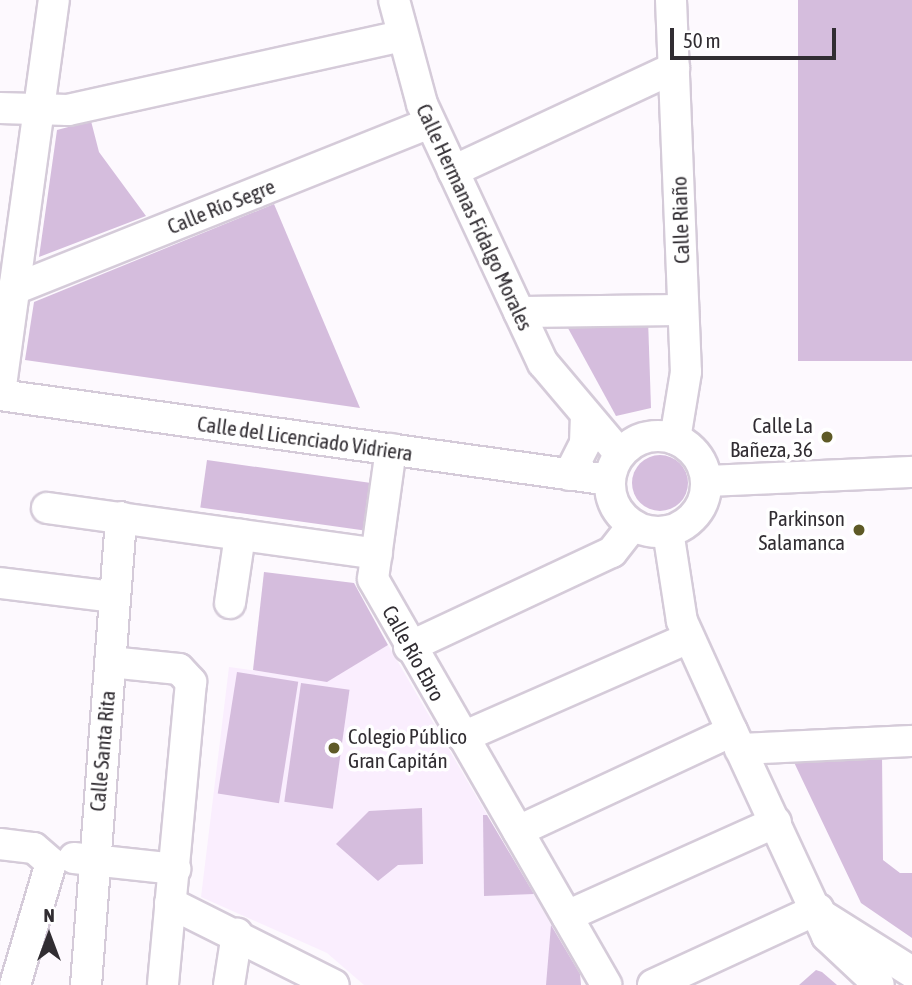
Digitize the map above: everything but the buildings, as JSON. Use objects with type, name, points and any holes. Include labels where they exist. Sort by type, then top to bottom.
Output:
[{"type":"street","points":[[0,394],[36,113],[54,0]]},
{"type":"street","name":"Calle Hermanas Fidalgo Morales","points":[[394,0],[430,122],[543,363],[586,420],[615,467]]},
{"type":"street","name":"Calle Riaño","points":[[671,0],[686,389],[675,439]]},
{"type":"street","points":[[0,108],[36,113],[403,36]]},
{"type":"street","points":[[453,171],[674,68]]},
{"type":"street","name":"Calle Río Segre","points":[[12,290],[430,122]]},
{"type":"street","points":[[519,312],[683,310]]},
{"type":"street","name":"Calle del Licenciado Vidriera","points":[[0,394],[569,475],[615,467]]},
{"type":"street","points":[[569,475],[585,443],[586,420]]},
{"type":"street","points":[[675,439],[697,455],[706,481],[696,513],[668,531],[633,525],[612,497],[615,467],[639,440],[675,439]]},
{"type":"street","name":"Calle Río Ebro","points":[[391,449],[373,579],[409,647],[606,985]]},
{"type":"street","points":[[706,481],[912,472]]},
{"type":"street","points":[[47,508],[377,554]]},
{"type":"street","name":"Calle Santa Rita","points":[[86,985],[93,860],[121,517]]},
{"type":"street","points":[[409,647],[612,552],[633,525]]},
{"type":"street","points":[[668,531],[688,638],[840,952],[878,985]]},
{"type":"street","points":[[230,603],[240,535]]},
{"type":"street","points":[[0,583],[114,597]]},
{"type":"street","points":[[463,737],[688,638]]},
{"type":"street","points":[[110,662],[179,669],[191,681],[163,985]]},
{"type":"street","points":[[518,831],[736,740],[912,741]]},
{"type":"street","points":[[567,916],[776,822]]},
{"type":"street","points":[[0,844],[34,848],[51,863],[93,860],[175,869]]},
{"type":"street","points":[[15,985],[51,863]]},
{"type":"street","points":[[170,903],[237,934],[324,982]]},
{"type":"street","points":[[821,912],[912,972]]},
{"type":"street","points":[[653,985],[821,912]]},
{"type":"street","points":[[229,985],[237,934]]},
{"type":"shaded area","points":[[798,0],[912,0],[912,361],[798,361]]},
{"type":"shaded area","points":[[91,121],[99,152],[146,216],[39,257],[57,130]]},
{"type":"shaded area","points":[[274,204],[360,408],[25,360],[34,302]]},
{"type":"shaded area","points":[[563,319],[648,319],[651,408],[616,416]]},
{"type":"shaded area","points":[[654,455],[666,455],[676,459],[684,467],[688,483],[684,499],[676,507],[666,511],[654,511],[644,507],[636,499],[632,489],[632,477],[636,467],[644,459]]},
{"type":"shaded area","points":[[207,460],[369,483],[363,530],[200,508]]},
{"type":"shaded area","points":[[264,572],[354,583],[388,645],[327,682],[253,670]]},
{"type":"shaded area","name":"Colegio Público Gran Capitán","points":[[388,645],[580,974],[581,985],[364,985],[327,953],[201,897],[229,667],[327,681]]},
{"type":"shaded area","points":[[237,672],[298,682],[279,803],[218,793]]},
{"type":"shaded area","points":[[301,683],[350,690],[333,809],[284,802]]},
{"type":"shaded area","points":[[882,753],[883,860],[900,873],[912,873],[912,938],[861,903],[791,756]]},
{"type":"shaded area","points":[[422,808],[423,864],[398,865],[378,881],[336,844],[369,811]]},
{"type":"shaded area","points":[[483,815],[487,815],[534,894],[484,896]]},
{"type":"shaded area","points":[[551,925],[580,974],[581,985],[546,985]]},
{"type":"shaded area","points":[[816,970],[822,972],[837,985],[799,985]]},
{"type":"place","name":"Calle La Bañeza, 36","points":[[827,437]]},
{"type":"place","name":"Parkinson Salamanca","points":[[859,530]]},
{"type":"place","name":"Colegio Público Gran Capitán","points":[[334,748]]}]
